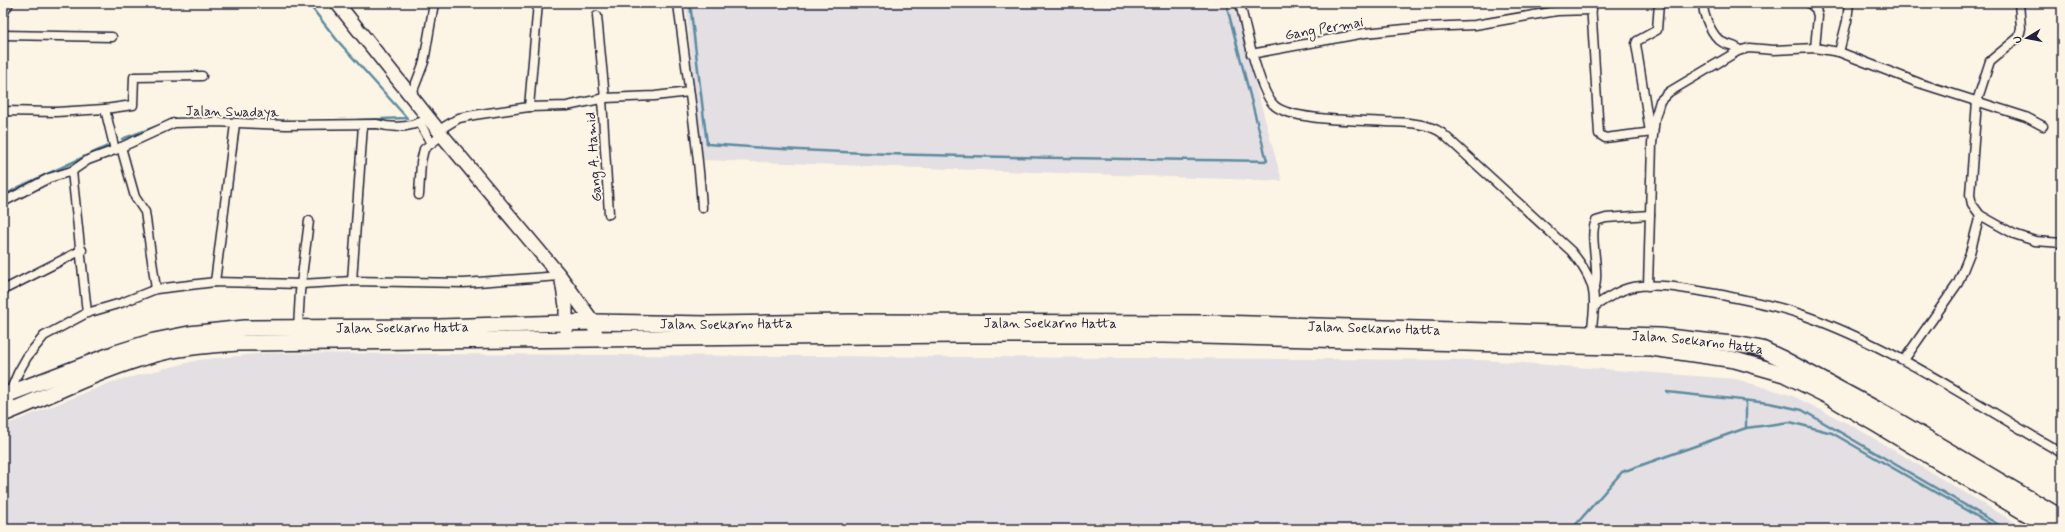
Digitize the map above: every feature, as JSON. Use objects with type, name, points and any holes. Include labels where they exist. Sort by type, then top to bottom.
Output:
[{"type":"highway","name":"Jalan Soekarno Hatta","points":[[6,395],[116,353],[154,341],[189,334],[245,328],[456,327],[593,322],[708,324],[849,322],[1216,323],[1591,341],[1735,360],[1784,374],[1830,397],[2053,529]]},
{"type":"highway","name":"Jalan Soekarno Hatta","points":[[7,412],[81,381],[156,354],[203,346],[238,343],[957,335],[1164,335],[1591,341],[1685,338],[1762,349],[1783,358],[1850,394],[2062,518]]},
{"type":"main road","points":[[337,3],[411,96],[425,120],[441,132],[561,277],[593,322],[597,339]]},
{"type":"main road","points":[[561,277],[566,323],[566,339]]},
{"type":"street","points":[[3,14],[10,3]]},
{"type":"street","points":[[411,96],[424,62],[434,3]]},
{"type":"street","points":[[529,107],[538,3]]},
{"type":"street","points":[[678,3],[688,92],[699,157],[702,208]]},
{"type":"street","points":[[1240,3],[1251,54],[1270,101],[1280,109],[1302,115],[1332,119],[1413,124],[1434,129],[1442,133],[1571,251],[1586,270],[1594,290],[1595,306],[1591,341]]},
{"type":"street","points":[[1652,132],[1636,44],[1637,41],[1657,30],[1659,3]]},
{"type":"street","points":[[1704,3],[1703,12],[1716,36],[1724,43],[1737,48],[1738,51]]},
{"type":"street","points":[[1809,3],[1816,9],[1818,16],[1815,48]]},
{"type":"street","points":[[1839,52],[1847,21],[1849,3]]},
{"type":"street","points":[[2019,3],[2021,28],[2019,37],[1990,61],[1977,101],[1970,195],[1972,204],[1980,215],[2014,234],[2035,241],[2062,243]]},
{"type":"street","points":[[1592,7],[1599,134],[1605,138],[1652,132]]},
{"type":"street","name":"Gang Permai","points":[[1251,54],[1365,34],[1425,27],[1475,25],[1557,11],[1592,7]]},
{"type":"street","name":"Gang A. Hamid","points":[[597,16],[604,98],[610,214]]},
{"type":"street","points":[[3,35],[112,37]]},
{"type":"street","points":[[1648,286],[1652,132],[1656,110],[1664,96],[1738,51],[1749,48],[1774,50],[1815,48],[1839,52],[1919,82],[2026,117],[2043,126]]},
{"type":"street","points":[[3,112],[56,112],[105,109],[133,105],[134,77],[202,76]]},
{"type":"street","points":[[419,195],[422,155],[424,149],[441,132],[459,118],[529,107],[567,106],[604,98],[656,96],[688,92]]},
{"type":"street","points":[[105,109],[135,197],[145,212],[156,289]]},
{"type":"street","points":[[425,120],[431,143]]},
{"type":"street","name":"Jalan Swadaya","points":[[3,202],[49,178],[72,171],[88,160],[174,123],[216,122],[235,124],[377,124],[391,128],[425,120]]},
{"type":"street","points":[[215,282],[235,124]]},
{"type":"street","points":[[352,281],[363,125]]},
{"type":"street","points":[[72,171],[82,250],[87,313]]},
{"type":"street","points":[[1594,290],[1597,282],[1594,230],[1596,221],[1606,218],[1650,215]]},
{"type":"street","points":[[1904,360],[1958,283],[1970,253],[1980,215]]},
{"type":"street","points":[[298,328],[301,284],[310,221]]},
{"type":"street","points":[[3,290],[82,250]]},
{"type":"street","points":[[7,412],[6,395],[27,357],[44,336],[87,313],[121,303],[156,289],[215,282],[301,284],[352,281],[464,283],[561,277]]},
{"type":"street","points":[[1595,306],[1612,295],[1632,287],[1648,286],[1694,290],[1745,300],[1802,314],[1852,335],[1904,360],[2062,451]]},
{"type":"shaded area","points":[[686,3],[1233,3],[1282,181],[701,160]]},
{"type":"shaded area","points":[[267,353],[1483,360],[1736,379],[1791,395],[1853,426],[2026,529],[3,529],[3,426],[112,382],[198,360]]},
{"type":"waterway","points":[[308,3],[337,40],[407,118],[357,120]]},
{"type":"waterway","points":[[690,3],[707,144],[777,149],[917,155],[1267,161],[1226,3]]},
{"type":"waterway","points":[[122,139],[163,124]]},
{"type":"waterway","points":[[3,196],[110,145]]},
{"type":"waterway","points":[[1667,392],[1769,403],[1802,410],[2006,529]]},
{"type":"waterway","points":[[1746,401],[1746,428]]},
{"type":"waterway","points":[[1572,529],[1622,472],[1746,428],[1790,422],[1832,433],[1999,529]]}]
